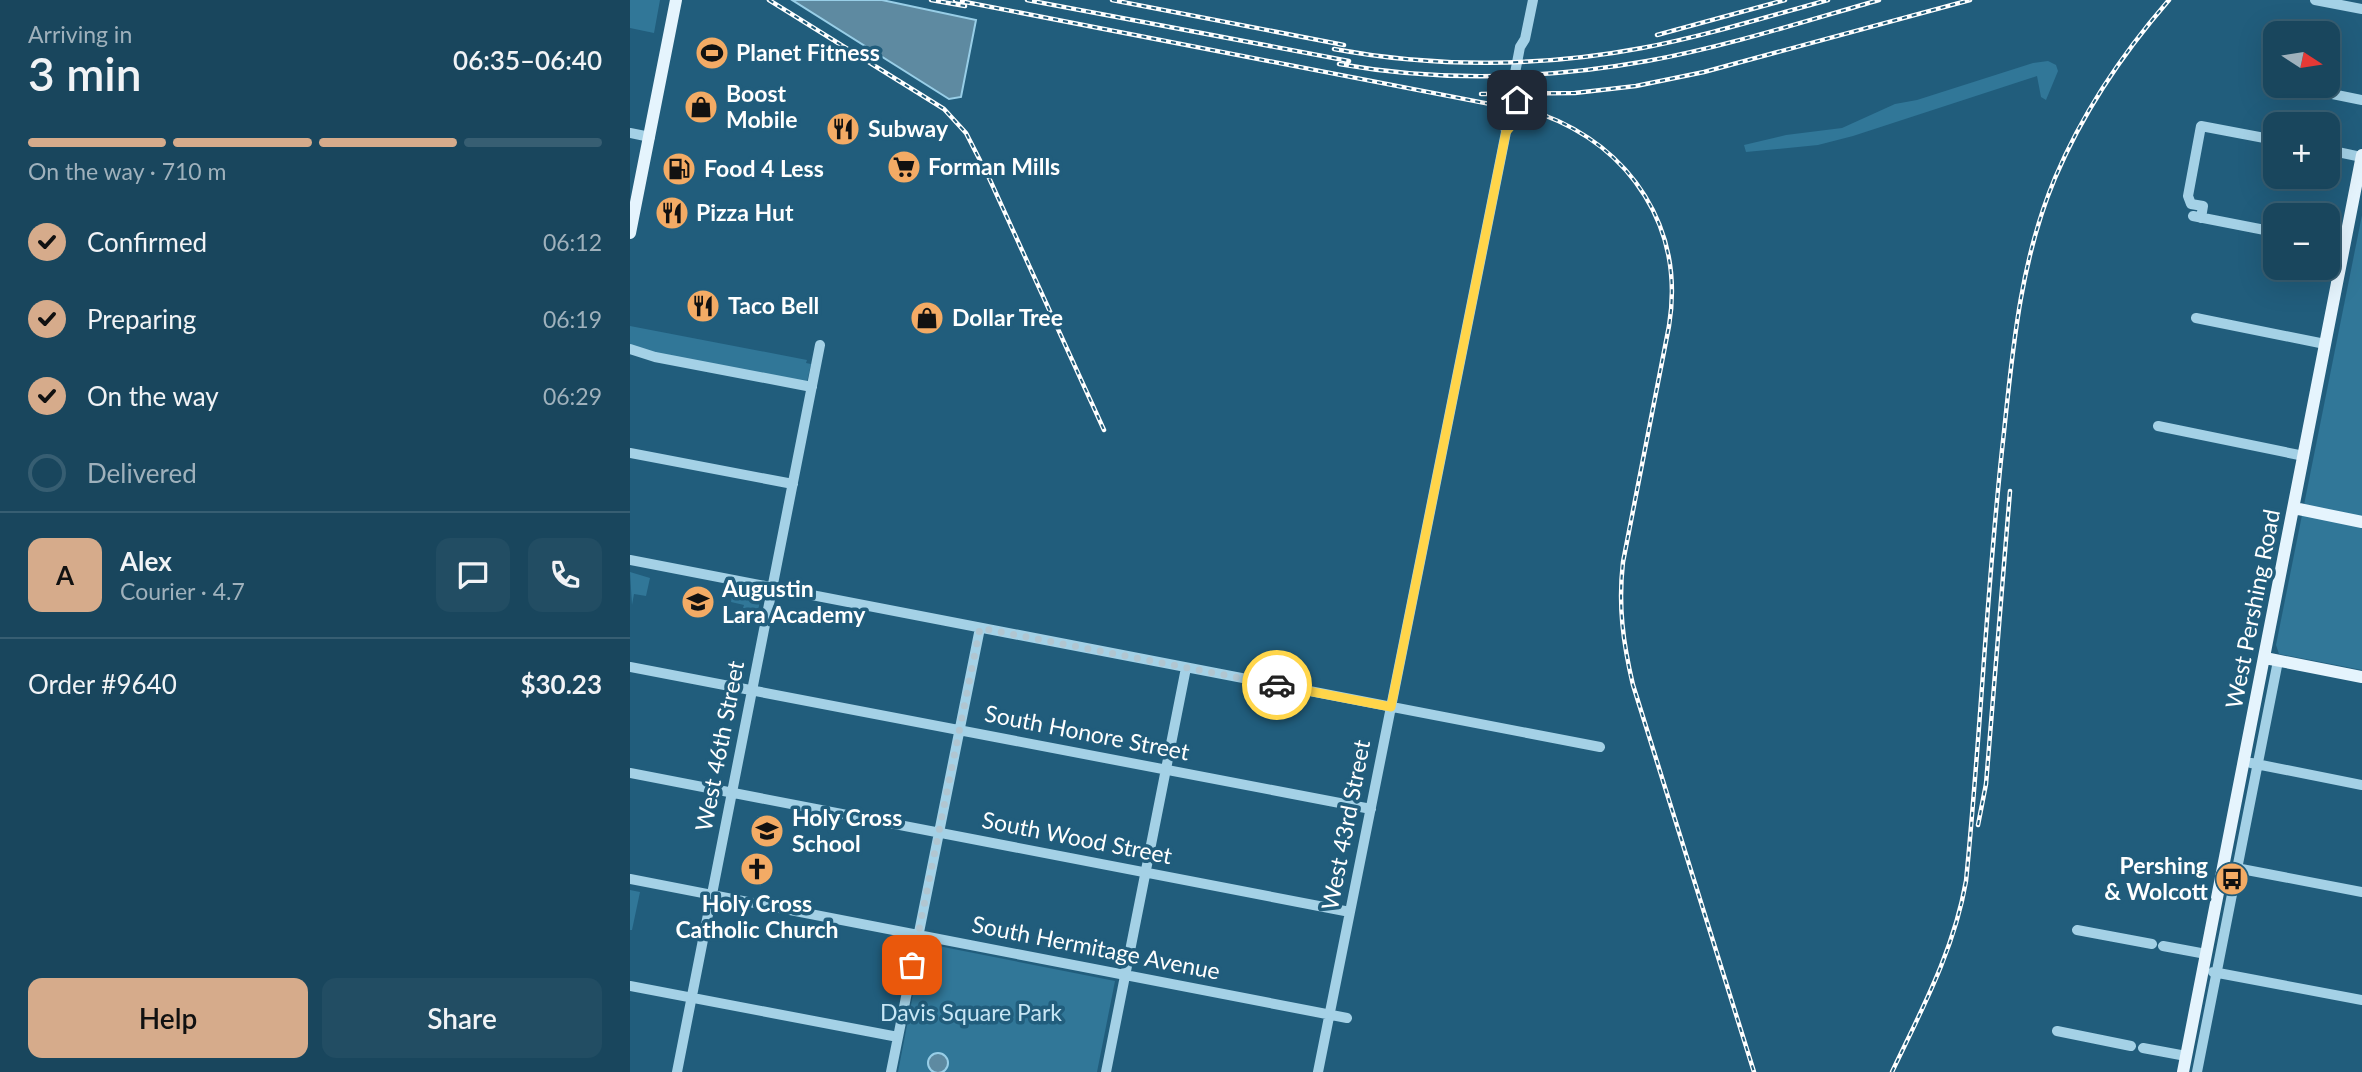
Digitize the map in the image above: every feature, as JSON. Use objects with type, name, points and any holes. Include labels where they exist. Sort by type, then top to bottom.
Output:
[{"type":"main road","points":[[630,233],[676,0]]},
{"type":"main road","name":"West Pershing Road","points":[[2183,1072],[2224,866],[2251,763],[2271,660],[2294,508],[2362,156]]},
{"type":"main road","points":[[2294,508],[2362,522]]},
{"type":"main road","points":[[2271,660],[2362,677]]},
{"type":"street","name":"West 43rd Street","points":[[1318,1072],[1506,132],[1511,126],[1525,61],[1525,39],[1533,0]]},
{"type":"street","points":[[2315,0],[2362,9]]},
{"type":"street","points":[[2340,96],[2362,100]]},
{"type":"street","points":[[2263,138],[2201,126],[2188,196],[2192,204],[2203,206],[2197,217],[2263,230]]},
{"type":"street","points":[[630,133],[650,136]]},
{"type":"street","points":[[2340,152],[2362,156]]},
{"type":"street","points":[[2340,244],[2344,245]]},
{"type":"street","points":[[2196,318],[2325,344]]},
{"type":"street","name":"West 46th Street","points":[[677,1072],[820,345]]},
{"type":"street","points":[[630,349],[655,357],[812,387]]},
{"type":"street","points":[[2158,426],[2304,456]]},
{"type":"street","points":[[630,453],[793,484]]},
{"type":"street","points":[[630,560],[1600,747]]},
{"type":"street","points":[[891,1072],[980,628]]},
{"type":"street","name":"South Honore Street","points":[[630,667],[1371,809]]},
{"type":"street","points":[[1106,1072],[1186,668]]},
{"type":"street","points":[[2251,763],[2362,785]]},
{"type":"street","name":"West Pershing Road","points":[[2197,1072],[2238,868],[2251,763]]},
{"type":"street","name":"South Wood Street","points":[[630,773],[1350,912]]},
{"type":"street","points":[[2224,866],[2362,892]]},
{"type":"street","name":"South Hermitage Avenue","points":[[630,879],[1347,1017]]},
{"type":"street","points":[[2077,930],[2206,954]]},
{"type":"street","points":[[2203,970],[2362,1000]]},
{"type":"street","points":[[630,986],[898,1037]]},
{"type":"street","points":[[2057,1031],[2186,1056]]},
{"type":"green space","points":[[630,0],[660,0],[654,33],[630,28]]},
{"type":"green space","points":[[2048,61],[2056,65],[2058,71],[2046,100],[2041,97],[2037,76],[1853,136],[1818,145],[1746,152],[1744,145],[1786,135],[1842,128],[1895,104],[1917,100],[2033,63]]},
{"type":"green space","points":[[2362,215],[2362,670],[2279,654],[2276,645]]},
{"type":"green space","points":[[630,326],[807,360],[806,363],[811,364],[807,382],[650,352],[630,345]]},
{"type":"green space","points":[[630,572],[650,578],[646,596],[634,594],[632,605]]},
{"type":"green space","points":[[733,590],[761,595],[758,611],[731,602]]},
{"type":"green space","points":[[630,890],[640,892],[632,930],[630,930]]},
{"type":"green space","name":"Davis Square Park","points":[[923,943],[1115,981],[1097,1072],[898,1072]]},
{"type":"shaded area","points":[[792,0],[882,0],[976,20],[961,97],[949,99]]},
{"type":"shaded area","points":[[938,1053],[945,1056],[948,1063],[945,1070],[938,1073],[931,1070],[928,1063],[931,1056]]},
{"type":"railway","points":[[769,0],[944,109],[966,133],[1104,430]]},
{"type":"railway","points":[[931,0],[965,6]]},
{"type":"railway","points":[[955,0],[1541,114],[1573,129],[1601,147],[1625,170],[1645,196],[1659,225],[1668,256],[1672,290],[1669,326],[1623,562],[1621,609],[1624,639],[1633,685],[1754,1072]]},
{"type":"railway","points":[[1027,0],[1349,61]]},
{"type":"railway","points":[[1112,0],[1344,45]]},
{"type":"railway","points":[[1657,35],[1785,0]]},
{"type":"railway","points":[[1334,49],[1411,60],[1449,62],[1566,59],[1666,43],[1828,0]]},
{"type":"railway","points":[[1339,64],[1454,76],[1570,72],[1705,49],[1879,0]]},
{"type":"railway","points":[[1481,94],[1575,93],[1636,86],[1704,72],[1970,0]]},
{"type":"railway","points":[[1892,1072],[1945,955],[1954,931],[1966,881],[2007,399],[2020,303],[2034,240],[2055,178],[2078,130],[2135,41],[2169,0]]},
{"type":"railway","points":[[1978,825],[1986,784],[2010,491]]},
{"type":"way so far","points":[[912,965],[980,628],[1277,685]]},
{"type":"place","name":"Planet Fitness","points":[[712,53]]},
{"type":"place","name":"Boost Mobile","points":[[701,107]]},
{"type":"place","name":"Subway","points":[[843,129]]},
{"type":"place","name":"Forman Mills","points":[[904,167]]},
{"type":"place","name":"Food 4 Less","points":[[679,169]]},
{"type":"place","name":"Pizza Hut","points":[[672,213]]},
{"type":"place","name":"Taco Bell","points":[[703,306]]},
{"type":"place","name":"Dollar Tree","points":[[927,318]]},
{"type":"place","name":"Augustin Lara Academy","points":[[698,602]]},
{"type":"place","name":"Holy Cross School","points":[[767,831]]},
{"type":"place","name":"Holy Cross Catholic Church","points":[[757,869]]},
{"type":"place","name":"Pershing & Wolcott","points":[[2232,879]]},
{"type":"route","points":[[1277,685],[1391,707],[1506,132],[1511,126],[1517,100]]}]
